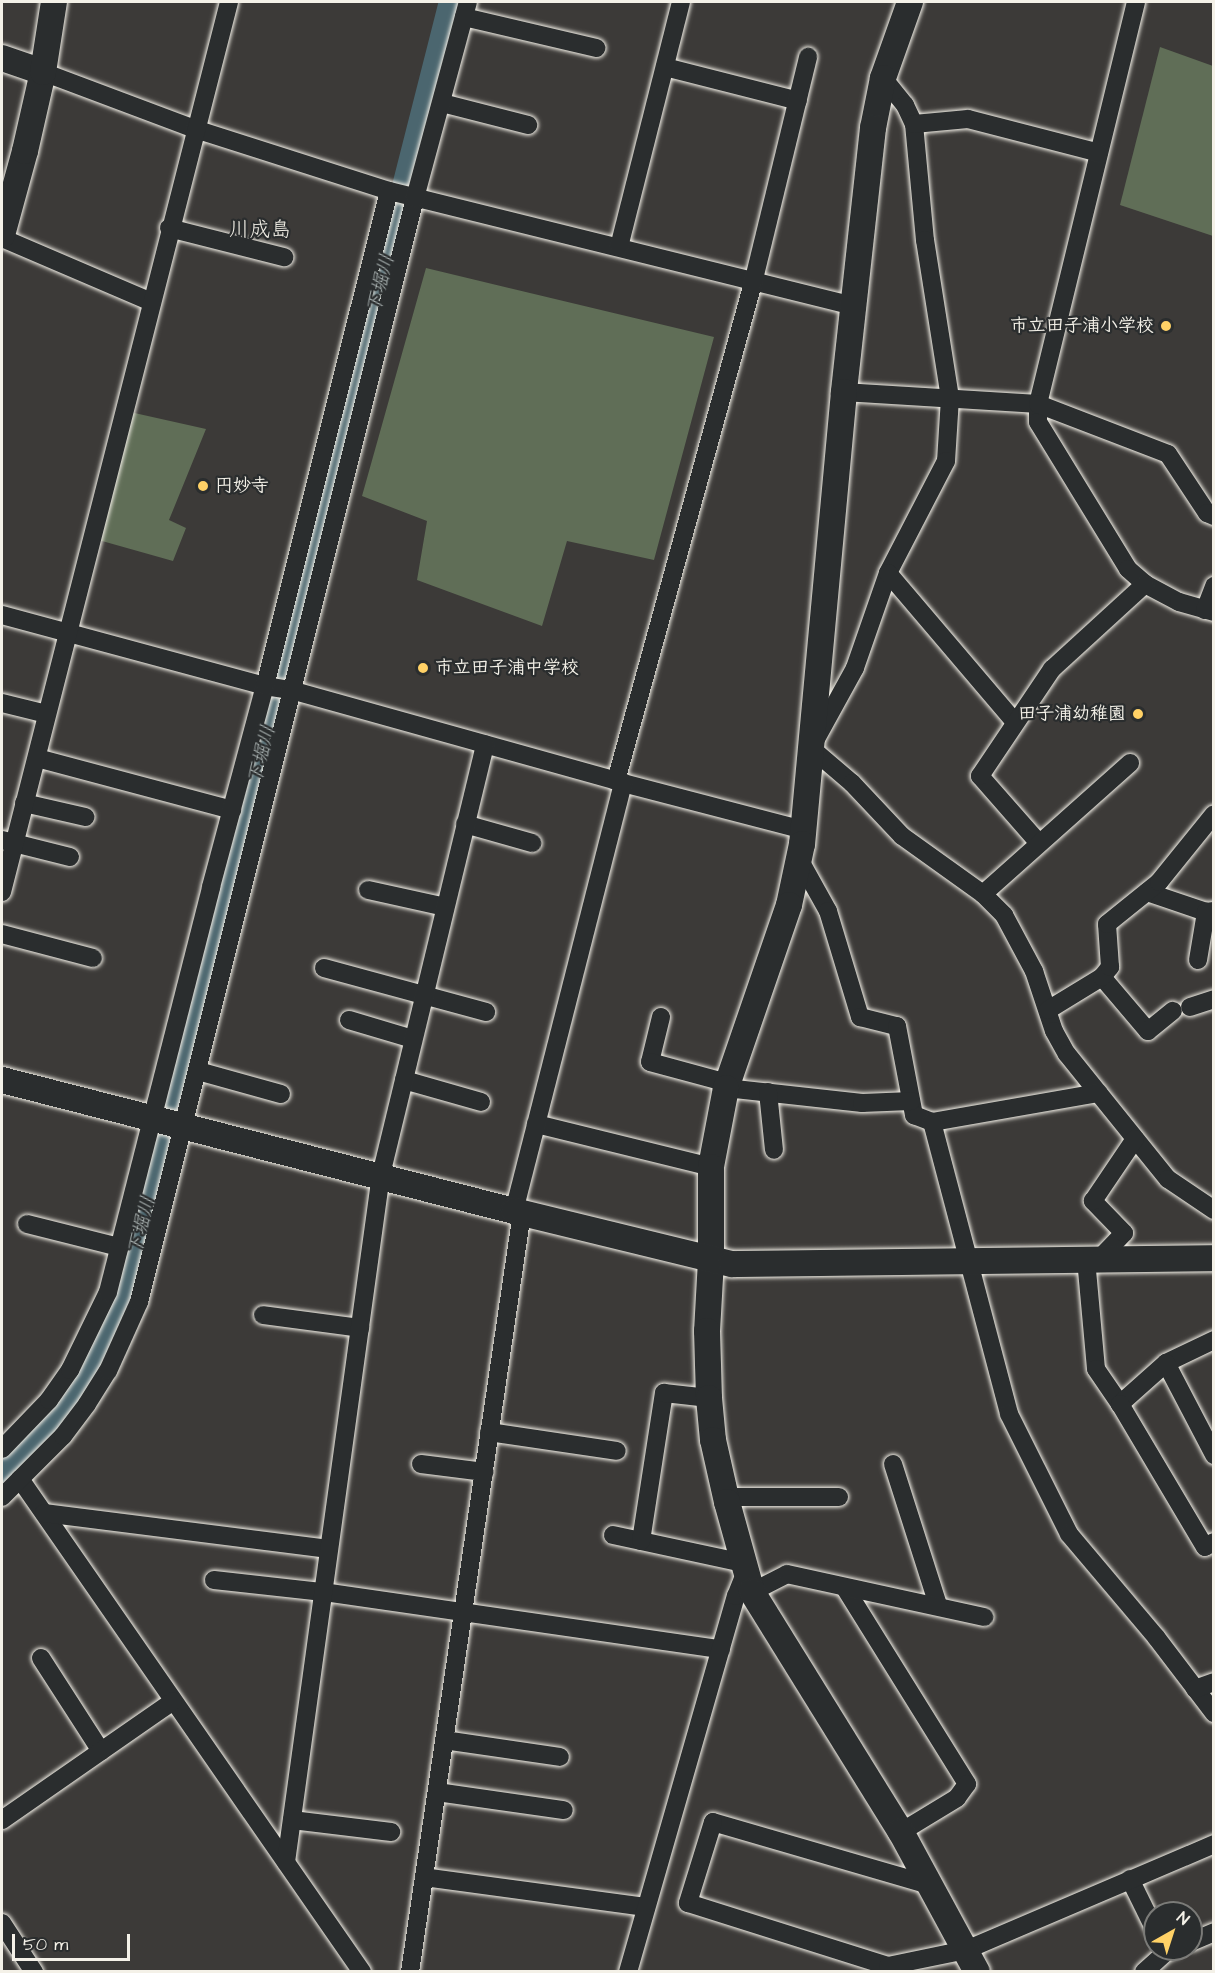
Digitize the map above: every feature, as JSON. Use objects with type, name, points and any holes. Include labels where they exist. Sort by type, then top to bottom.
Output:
[{"type":"street","points":[[54,2],[43,72],[26,151],[2,236],[151,302]]},
{"type":"street","points":[[2,892],[8,842],[24,803],[37,758],[169,228],[229,2]]},
{"type":"street","points":[[619,247],[681,2]]},
{"type":"street","points":[[910,2],[883,78],[873,128],[844,392],[804,830],[789,905],[727,1085],[711,1167],[711,1260],[707,1331],[709,1398],[713,1440],[748,1576],[933,1886],[971,1961]]},
{"type":"street","points":[[1136,2],[1038,404],[1038,422],[1128,569],[1145,584],[1179,602],[1209,611],[1214,586]]},
{"type":"street","points":[[2,1497],[63,1436],[87,1404],[108,1371],[139,1302],[414,197],[442,103],[466,9],[596,48]]},
{"type":"street","points":[[410,1971],[484,1472],[518,1212],[536,1124],[620,782],[753,283],[808,57]]},
{"type":"street","points":[[2,58],[195,129],[389,191],[619,247],[753,283],[855,306]]},
{"type":"street","points":[[665,67],[798,101]]},
{"type":"street","points":[[811,748],[855,668],[888,573],[946,461],[950,398],[925,240],[914,124],[905,105],[883,78]]},
{"type":"street","points":[[442,103],[528,124]]},
{"type":"street","points":[[914,124],[968,119],[1099,153]]},
{"type":"street","points":[[2,1449],[49,1400],[70,1370],[108,1292],[266,686],[389,191]]},
{"type":"street","points":[[169,228],[284,257]]},
{"type":"street","points":[[844,392],[1038,404],[1168,454],[1207,513],[1214,516]]},
{"type":"street","points":[[888,573],[1015,722]]},
{"type":"street","points":[[1038,842],[980,776],[1052,669],[1145,584]]},
{"type":"street","points":[[2,615],[266,686],[291,690],[620,782],[804,830]]},
{"type":"street","points":[[2,702],[47,714]]},
{"type":"street","points":[[286,1862],[381,1175],[484,744]]},
{"type":"street","points":[[811,748],[852,783],[902,836],[983,894],[1004,915],[1034,971],[1054,1031],[1067,1054],[1168,1179],[1214,1210]]},
{"type":"street","points":[[37,758],[232,810]]},
{"type":"street","points":[[983,894],[1038,842],[1130,763]]},
{"type":"street","points":[[24,803],[85,817]]},
{"type":"street","points":[[1048,1010],[1102,976],[1110,967],[1107,924],[1159,882],[1214,814]]},
{"type":"street","points":[[465,824],[532,843]]},
{"type":"street","points":[[8,842],[70,857]]},
{"type":"street","points":[[799,859],[828,911],[860,1017],[897,1026],[914,1115],[932,1122],[1098,1093]]},
{"type":"street","points":[[368,890],[445,907]]},
{"type":"street","points":[[1147,892],[1210,912],[1198,960]]},
{"type":"street","points":[[2,934],[93,958]]},
{"type":"street","points":[[324,968],[486,1012]]},
{"type":"street","points":[[1102,976],[1148,1031],[1182,1009],[1214,999]]},
{"type":"street","points":[[661,1017],[650,1062],[727,1085],[768,1092],[862,1103],[911,1101]]},
{"type":"street","points":[[349,1020],[413,1039]]},
{"type":"street","points":[[198,1071],[281,1094]]},
{"type":"street","points":[[2,1080],[381,1175],[518,1212],[732,1264],[1214,1258]]},
{"type":"street","points":[[404,1080],[481,1102]]},
{"type":"street","points":[[768,1092],[774,1150]]},
{"type":"street","points":[[932,1122],[1009,1414],[1070,1534],[1156,1637],[1214,1713]]},
{"type":"street","points":[[536,1124],[711,1167]]},
{"type":"street","points":[[1092,1259],[1124,1233],[1093,1201],[1136,1139]]},
{"type":"street","points":[[27,1224],[119,1247]]},
{"type":"street","points":[[1092,1259],[1096,1369],[1120,1404],[1205,1547],[1214,1542]]},
{"type":"street","points":[[263,1315],[360,1328]]},
{"type":"street","points":[[1120,1404],[1166,1363],[1214,1340]]},
{"type":"street","points":[[1166,1363],[1214,1455]]},
{"type":"street","points":[[641,1541],[664,1393],[709,1398]]},
{"type":"street","points":[[489,1432],[617,1451]]},
{"type":"street","points":[[421,1464],[484,1472]]},
{"type":"street","points":[[893,1464],[938,1605]]},
{"type":"street","points":[[20,1479],[362,1971]]},
{"type":"street","points":[[726,1497],[839,1497]]},
{"type":"street","points":[[44,1513],[329,1548]]},
{"type":"street","points":[[613,1535],[641,1541],[748,1576],[787,1574],[846,1588],[938,1605],[984,1617]]},
{"type":"street","points":[[628,1971],[721,1649],[748,1576]]},
{"type":"street","points":[[214,1580],[323,1592],[463,1614],[721,1649]]},
{"type":"street","points":[[846,1588],[967,1784],[957,1798],[901,1832]]},
{"type":"street","points":[[41,1658],[101,1751]]},
{"type":"street","points":[[1195,1689],[1214,1682]]},
{"type":"street","points":[[2,1820],[173,1701]]},
{"type":"street","points":[[444,1740],[560,1757]]},
{"type":"street","points":[[437,1792],[564,1810]]},
{"type":"street","points":[[292,1820],[391,1832]]},
{"type":"street","points":[[933,1886],[713,1822],[688,1903],[888,1966],[971,1961],[1130,1879],[1214,1844]]},
{"type":"street","points":[[424,1877],[646,1907]]},
{"type":"street","points":[[1130,1879],[1143,1906]]},
{"type":"street","points":[[2,1923],[34,1971]]},
{"type":"street","points":[[1144,1971],[1155,1961]]},
{"type":"green space","points":[[1160,47],[1213,66],[1213,236],[1120,205]]},
{"type":"green space","points":[[426,268],[714,337],[654,560],[567,541],[542,626],[417,580],[427,521],[362,496]]},
{"type":"green space","points":[[130,412],[206,429],[169,520],[186,528],[173,561],[95,539]]},
{"type":"water","points":[[47,1417],[57,1424],[2,1477],[2,1459]]},
{"type":"waterway","name":"下堀川","points":[[2,1474],[79,1395],[104,1351],[121,1308],[453,2]]},
{"type":"place","name":"市立田子浦小学校","points":[[1166,326]]},
{"type":"place","name":"円妙寺","points":[[203,486]]},
{"type":"place","name":"市立田子浦中学校","points":[[423,668]]},
{"type":"place","name":"田子浦幼稚園","points":[[1138,714]]},
{"type":"district","name":"川成島","points":[[260,230]]}]
